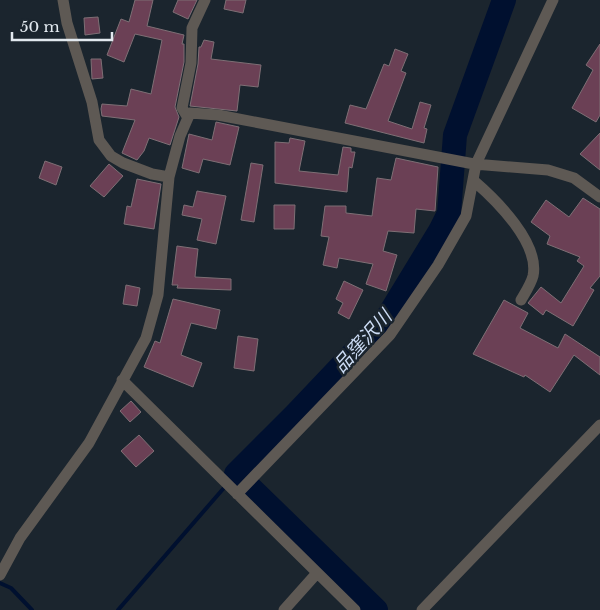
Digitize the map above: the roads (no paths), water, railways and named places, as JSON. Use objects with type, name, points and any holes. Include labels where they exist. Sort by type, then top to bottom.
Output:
[{"type":"street","points":[[63,0],[67,23],[92,102],[99,140],[111,156],[123,163],[169,178]]},
{"type":"street","points":[[188,118],[182,108],[191,63],[192,28],[205,0]]},
{"type":"street","points":[[238,494],[390,335],[438,265],[466,216],[476,164],[553,0]]},
{"type":"street","points":[[0,575],[20,538],[89,443],[146,338],[158,295],[169,178],[180,136],[190,114],[218,115],[476,164],[548,170],[574,178],[600,197]]},
{"type":"street","points":[[474,181],[498,206],[529,245],[534,274],[522,300]]},
{"type":"street","points":[[122,380],[355,610]]},
{"type":"street","points":[[422,610],[600,425]]},
{"type":"street","points":[[284,610],[317,573]]},
{"type":"waterway","name":"品窪沢川","points":[[376,610],[236,474],[387,318],[440,231],[449,213],[455,135],[504,0]]},
{"type":"waterway","points":[[118,610],[236,474]]},
{"type":"waterway","points":[[0,583],[11,588],[32,610]]}]
